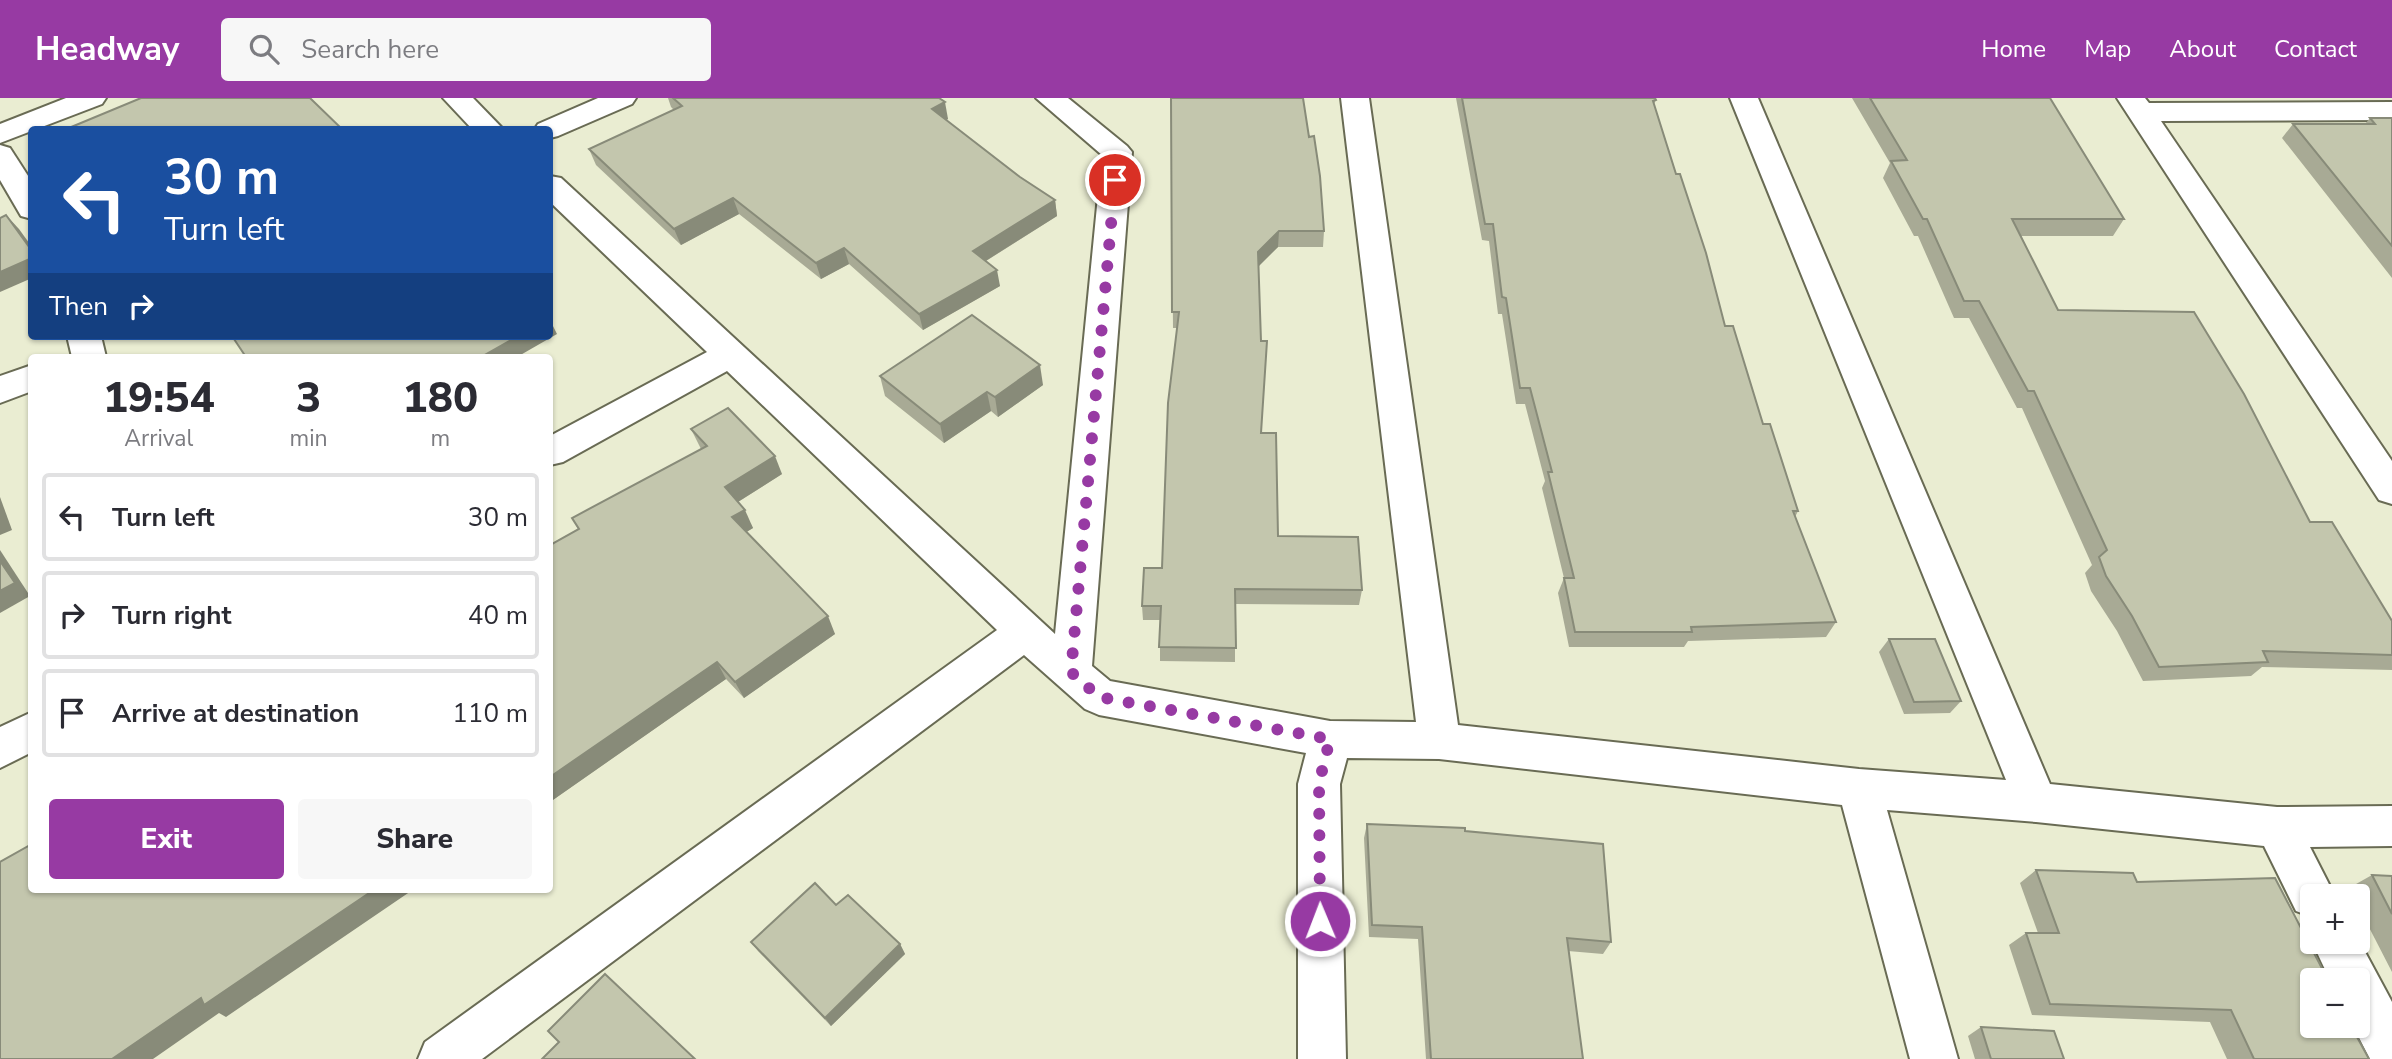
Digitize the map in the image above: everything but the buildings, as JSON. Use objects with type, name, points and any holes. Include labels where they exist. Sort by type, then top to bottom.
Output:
[{"type":"street","points":[[0,106],[21,98]]},
{"type":"street","points":[[0,134],[92,98]]},
{"type":"street","points":[[457,98],[486,126]]},
{"type":"street","points":[[553,128],[622,98]]},
{"type":"street","points":[[1050,98],[1117,152],[1071,672]]},
{"type":"street","points":[[1355,98],[1439,741]]},
{"type":"street","points":[[1744,98],[2036,802]]},
{"type":"street","points":[[2136,105],[2392,111]]},
{"type":"street","points":[[2136,105],[2392,490]]},
{"type":"street","points":[[0,154],[28,202]]},
{"type":"street","points":[[553,188],[1025,632],[1099,697],[1330,739],[1439,741],[1859,788],[2036,802],[2277,827],[2392,826]]},
{"type":"street","points":[[553,450],[729,355]]},
{"type":"street","points":[[0,390],[28,379]]},
{"type":"street","points":[[442,1059],[1025,632]]},
{"type":"street","points":[[0,748],[28,732]]},
{"type":"street","points":[[1322,1059],[1319,783],[1330,739]]},
{"type":"street","points":[[1859,788],[1934,1059]]},
{"type":"street","points":[[2277,827],[2306,884]]},
{"type":"street","points":[[2370,1009],[2392,1052]]},
{"type":"route","points":[[1115,180],[1071,672],[1099,697],[1330,739],[1319,783],[1320,921]]}]
